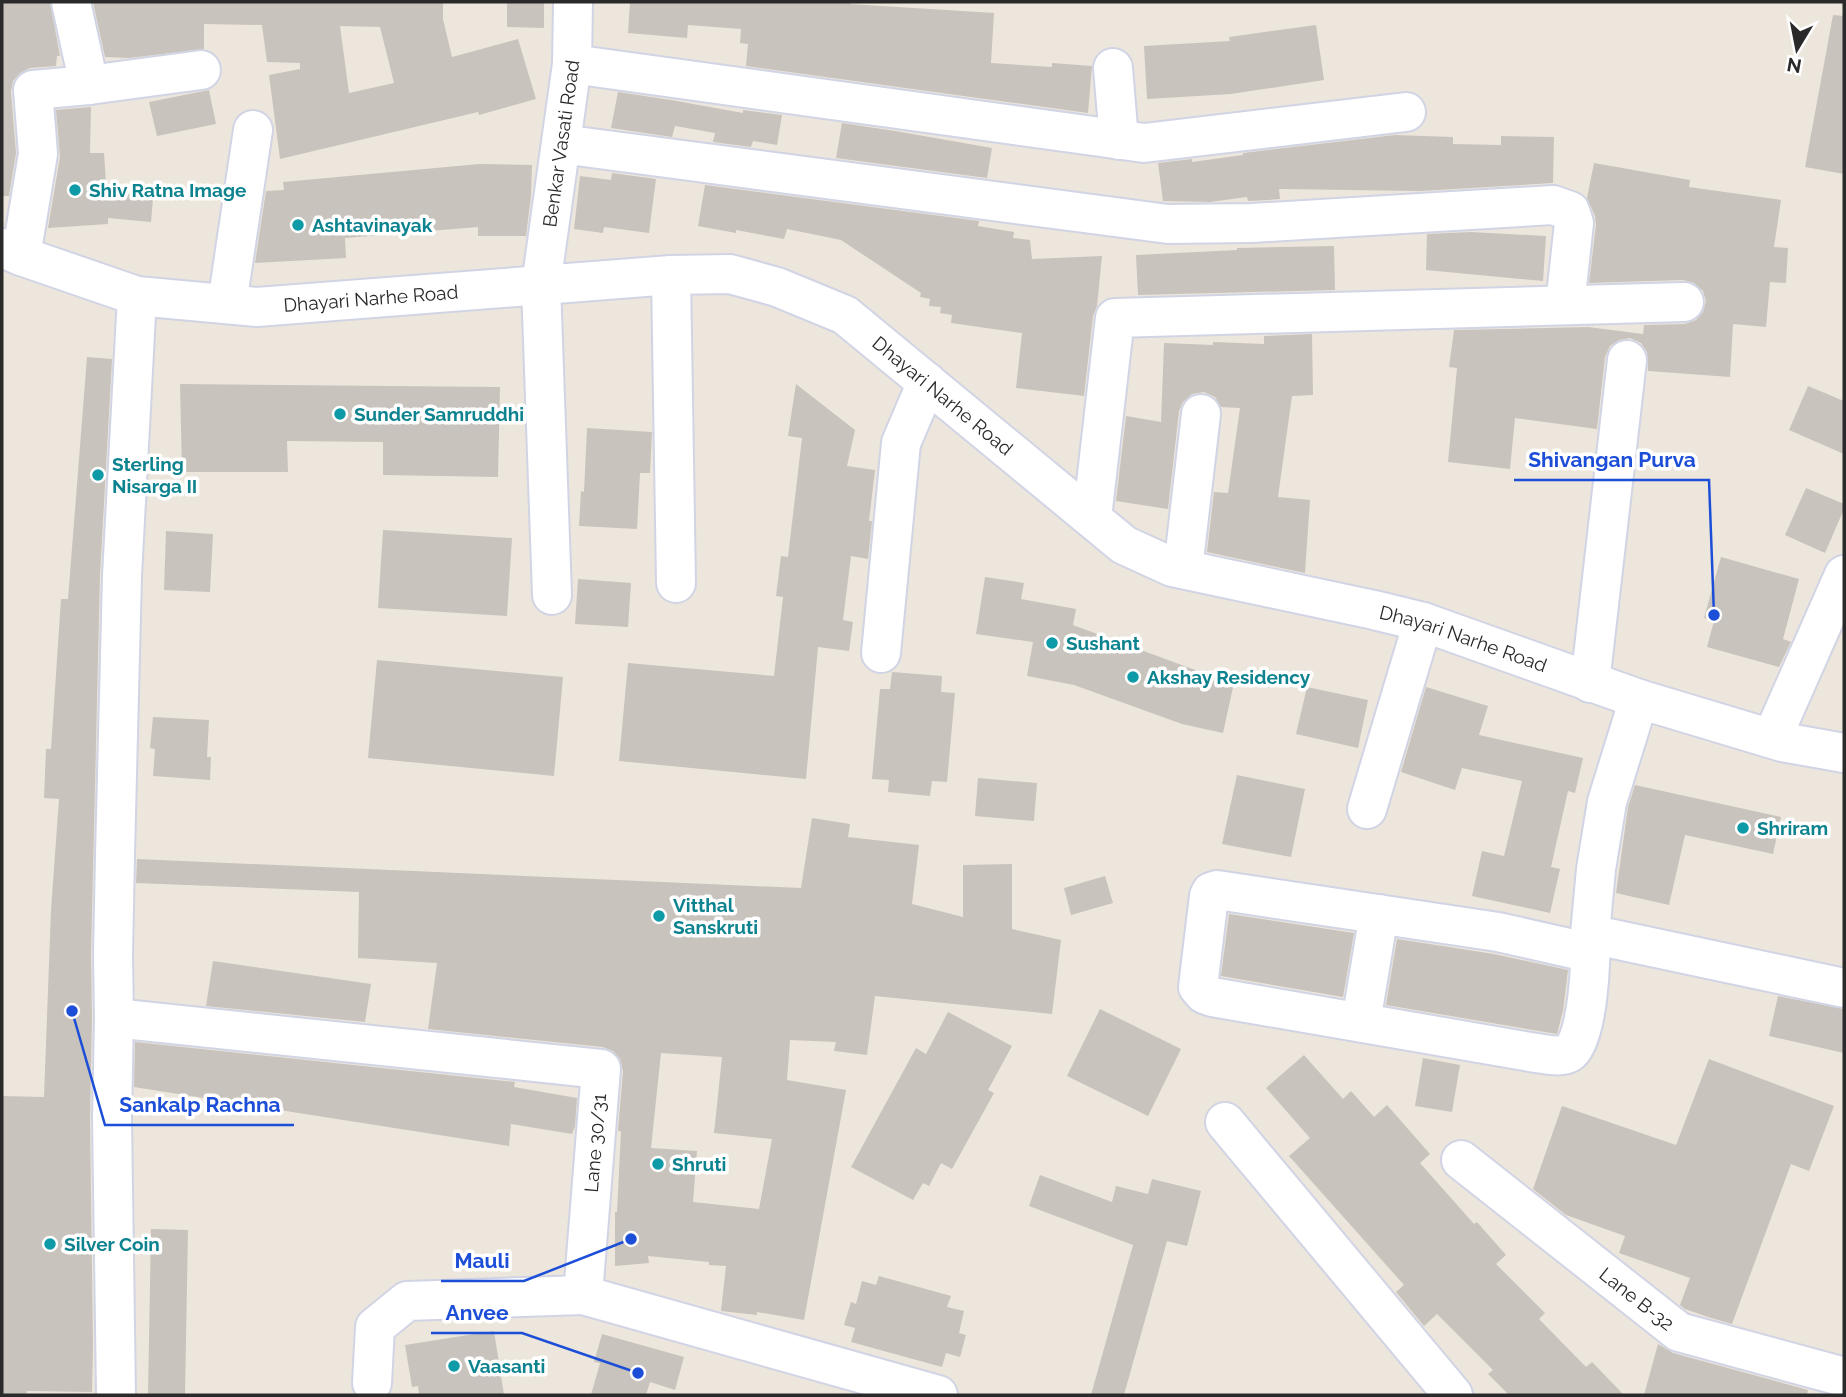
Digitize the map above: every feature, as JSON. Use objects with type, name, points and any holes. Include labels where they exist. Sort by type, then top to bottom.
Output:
[{"type":"street","points":[[71,2],[89,85]]},
{"type":"street","name":"Benkar Vasati Road","points":[[552,595],[541,285],[572,64],[573,2]]},
{"type":"street","points":[[572,64],[1144,143],[1406,112]]},
{"type":"street","points":[[1113,68],[1119,140]]},
{"type":"street","points":[[12,252],[38,154],[33,90],[201,70]]},
{"type":"street","points":[[227,304],[253,130]]},
{"type":"street","points":[[561,144],[1168,224],[1252,223],[1553,205],[1570,211],[1574,223],[1564,305]]},
{"type":"street","name":"Dhayari Narhe Road","points":[[12,252],[137,296],[257,307],[671,275],[730,274],[776,287],[845,315],[1124,545],[1172,567],[1423,622],[1639,699],[1782,742],[1844,753]]},
{"type":"street","points":[[671,275],[676,583]]},
{"type":"street","points":[[116,1395],[112,1118],[114,855],[122,576],[137,296]]},
{"type":"street","points":[[1092,518],[1115,318],[1684,302]]},
{"type":"street","points":[[1590,683],[1627,360]]},
{"type":"street","points":[[881,653],[901,443],[927,382]]},
{"type":"street","points":[[1183,569],[1201,414]]},
{"type":"street","points":[[1772,738],[1844,575]]},
{"type":"street","points":[[1367,809],[1423,622]]},
{"type":"street","points":[[1639,699],[1607,802],[1595,869],[1590,943],[1587,999],[1580,1036],[1569,1053],[1536,1053],[1212,997],[1204,994],[1198,986],[1209,896],[1217,890],[1590,943],[1844,988]]},
{"type":"street","points":[[1361,1022],[1379,914]]},
{"type":"street","name":"Lane 30/31","points":[[114,1018],[601,1069],[583,1295]]},
{"type":"street","points":[[1225,1122],[1453,1395]]},
{"type":"street","name":"Lane B-32","points":[[1461,1160],[1679,1332],[1844,1377]]},
{"type":"street","points":[[372,1383],[375,1326],[407,1301],[583,1295],[938,1395]]},
{"type":"building","points":[[2,2],[50,2],[60,56],[57,56],[56,66],[30,68],[20,73],[13,81],[11,92],[16,153],[9,196],[2,196]]},
{"type":"building","points":[[93,2],[443,2],[443,19],[452,57],[518,39],[536,99],[479,115],[478,112],[280,159],[269,75],[300,69],[300,63],[267,62],[262,25],[204,24],[204,49],[129,58],[105,57]],"holes":[[[340,26],[380,27],[394,83],[349,93]]]},
{"type":"building","points":[[507,2],[544,2],[544,28],[507,27]]},
{"type":"building","points":[[630,2],[836,2],[994,13],[991,63],[1052,67],[1052,63],[1092,66],[1088,113],[746,66],[748,44],[740,43],[741,29],[688,25],[687,38],[628,33]]},
{"type":"building","points":[[1833,15],[1844,16],[1844,174],[1805,167]]},
{"type":"building","points":[[1316,25],[1324,80],[1231,94],[1147,99],[1144,46],[1230,41],[1229,37]]},
{"type":"building","points":[[209,90],[216,124],[157,136],[149,102]]},
{"type":"building","points":[[618,92],[743,113],[743,110],[782,115],[777,145],[753,141],[751,147],[713,142],[715,133],[675,126],[672,137],[611,128]]},
{"type":"building","points":[[91,107],[90,153],[104,153],[106,183],[154,187],[151,222],[108,218],[108,224],[48,228],[60,157],[56,110]]},
{"type":"building","points":[[842,123],[992,148],[987,178],[836,158]]},
{"type":"building","points":[[1395,135],[1453,137],[1453,144],[1501,145],[1501,136],[1554,137],[1553,183],[1421,191],[1279,189],[1280,199],[1248,201],[1247,197],[1210,202],[1163,201],[1158,163],[1192,159],[1192,162],[1243,153]]},
{"type":"building","points":[[1594,163],[1690,180],[1689,187],[1781,200],[1774,247],[1788,248],[1786,283],[1770,282],[1766,327],[1733,324],[1730,377],[1648,371],[1647,352],[1641,343],[1630,338],[1619,340],[1610,346],[1605,357],[1597,429],[1515,418],[1510,469],[1448,462],[1457,368],[1449,367],[1454,330],[1588,327],[1643,334],[1644,325],[1685,324],[1696,320],[1703,312],[1706,301],[1703,291],[1694,283],[1683,280],[1589,283],[1596,225],[1587,198]]},
{"type":"building","points":[[479,164],[532,165],[526,236],[478,236],[478,227],[345,238],[346,258],[255,263],[266,191],[284,190],[283,182]]},
{"type":"building","points":[[612,173],[656,179],[649,233],[604,227],[603,233],[574,229],[580,176],[611,180]]},
{"type":"building","points":[[705,185],[979,221],[978,226],[1014,232],[1013,238],[1030,240],[1032,259],[1102,256],[1084,396],[1016,388],[1022,333],[951,323],[952,315],[940,313],[941,307],[929,306],[930,299],[920,297],[921,293],[841,240],[787,229],[784,239],[698,226]]},
{"type":"building","points":[[1471,232],[1546,236],[1543,281],[1426,270],[1427,234]]},
{"type":"building","points":[[1334,246],[1335,290],[1138,295],[1136,255],[1237,248]]},
{"type":"building","points":[[1312,334],[1313,395],[1292,396],[1278,497],[1310,500],[1305,573],[1207,552],[1214,492],[1228,493],[1240,408],[1221,407],[1215,397],[1204,392],[1192,394],[1183,402],[1179,411],[1168,509],[1116,501],[1126,416],[1161,422],[1164,343],[1264,344],[1264,336]]},
{"type":"building","points":[[87,357],[112,359],[100,575],[91,956],[92,1392],[27,1391],[26,1395],[2,1395],[2,1096],[44,1097],[51,910],[59,799],[44,798],[46,749],[51,749],[61,599],[68,599]]},
{"type":"building","name":"Sunder Samruddhi","points":[[180,384],[500,387],[498,477],[383,475],[383,442],[287,441],[288,472],[182,472]]},
{"type":"building","points":[[796,384],[855,430],[847,466],[875,470],[868,559],[851,556],[843,620],[853,622],[849,651],[818,647],[806,779],[619,761],[628,663],[774,676],[783,597],[776,596],[781,556],[788,557],[802,438],[788,436]]},
{"type":"building","points":[[1808,386],[1844,401],[1844,454],[1789,430]]},
{"type":"building","points":[[587,428],[652,432],[650,473],[640,473],[637,529],[579,526],[581,491],[584,492]]},
{"type":"building","points":[[1806,488],[1844,504],[1825,553],[1785,535]]},
{"type":"building","points":[[383,530],[512,538],[507,616],[378,608]]},
{"type":"building","points":[[166,531],[213,534],[210,592],[164,590]]},
{"type":"building","points":[[1721,557],[1799,579],[1783,639],[1791,642],[1779,667],[1707,647],[1714,621],[1704,618]]},
{"type":"building","points":[[985,577],[1024,583],[1021,599],[1076,609],[1073,625],[1198,671],[1235,678],[1223,733],[1182,724],[1074,685],[1027,676],[1033,642],[976,634]]},
{"type":"building","points":[[578,579],[631,583],[628,627],[575,624]]},
{"type":"building","points":[[377,660],[563,677],[554,776],[368,758]]},
{"type":"building","points":[[892,672],[942,676],[941,692],[955,693],[947,782],[932,781],[930,796],[888,792],[889,780],[872,779],[880,689],[890,689]]},
{"type":"building","points":[[1307,687],[1368,700],[1358,748],[1296,734]]},
{"type":"building","points":[[1426,687],[1488,706],[1479,735],[1583,758],[1575,793],[1568,791],[1551,867],[1560,869],[1550,913],[1472,896],[1482,851],[1504,856],[1522,781],[1462,768],[1455,790],[1401,772]]},
{"type":"building","points":[[153,717],[209,720],[207,757],[211,757],[210,780],[153,776],[155,749],[150,748]]},
{"type":"building","points":[[1237,775],[1305,789],[1291,857],[1222,844]]},
{"type":"building","points":[[978,778],[1037,783],[1034,821],[975,816]]},
{"type":"building","points":[[1635,785],[1781,817],[1773,854],[1685,835],[1669,905],[1616,893],[1628,807]]},
{"type":"building","points":[[812,818],[850,824],[848,837],[919,845],[912,904],[963,917],[963,865],[1012,864],[1012,929],[1061,940],[1052,1014],[875,996],[867,1055],[834,1051],[836,1042],[790,1040],[787,1080],[846,1090],[804,1320],[757,1312],[757,1315],[721,1311],[726,1266],[648,1256],[649,1263],[615,1266],[615,1212],[621,1131],[618,1131],[623,1071],[620,1059],[613,1051],[603,1047],[428,1029],[437,963],[358,958],[359,892],[136,883],[137,859],[801,888]],"holes":[[[661,1053],[722,1057],[714,1133],[772,1139],[759,1209],[693,1202],[697,1151],[651,1148]]]},
{"type":"building","points":[[1105,876],[1113,903],[1071,915],[1064,888]]},
{"type":"building","points":[[1229,914],[1354,933],[1343,997],[1221,976]]},
{"type":"building","points":[[1397,939],[1494,954],[1568,970],[1557,1034],[1386,1005]]},
{"type":"building","points":[[213,961],[371,984],[365,1022],[206,1006]]},
{"type":"building","points":[[1778,996],[1844,1009],[1844,1053],[1769,1036]]},
{"type":"building","points":[[1100,1009],[1181,1049],[1148,1116],[1067,1076]]},
{"type":"building","points":[[948,1012],[1012,1046],[988,1090],[994,1093],[952,1169],[941,1163],[929,1186],[923,1183],[913,1200],[851,1167],[916,1048],[926,1054]]},
{"type":"building","points":[[135,1042],[515,1082],[514,1087],[577,1098],[575,1126],[572,1134],[511,1124],[509,1146],[134,1087]]},
{"type":"building","points":[[1304,1055],[1343,1099],[1351,1091],[1374,1117],[1387,1105],[1430,1154],[1420,1163],[1474,1224],[1477,1222],[1506,1255],[1496,1264],[1545,1313],[1539,1319],[1586,1367],[1592,1362],[1624,1395],[1509,1395],[1488,1374],[1493,1370],[1437,1314],[1424,1326],[1396,1292],[1404,1285],[1289,1156],[1310,1138],[1266,1088]]},
{"type":"building","points":[[1423,1058],[1460,1065],[1452,1112],[1415,1106]]},
{"type":"building","points":[[1709,1059],[1834,1106],[1809,1171],[1791,1164],[1732,1324],[1680,1305],[1690,1278],[1619,1253],[1625,1236],[1566,1215],[1533,1189],[1562,1106],[1676,1145]]},
{"type":"building","points":[[1040,1175],[1112,1202],[1116,1186],[1148,1194],[1152,1179],[1201,1191],[1187,1246],[1167,1241],[1124,1395],[1091,1395],[1133,1245],[1029,1206]]},
{"type":"building","points":[[151,1229],[188,1230],[185,1395],[148,1395]]},
{"type":"building","points":[[879,1276],[951,1296],[947,1307],[964,1311],[959,1333],[966,1335],[960,1357],[946,1353],[942,1367],[851,1342],[855,1328],[844,1325],[851,1302],[856,1304],[862,1281],[876,1285]]},
{"type":"building","name":"Vaasanti","points":[[494,1331],[504,1395],[419,1395],[418,1386],[412,1387],[405,1345]]},
{"type":"building","points":[[602,1334],[684,1357],[675,1390],[650,1382],[646,1395],[591,1395],[600,1363],[594,1362]]},
{"type":"building","points":[[1658,1344],[1673,1353],[1808,1390],[1807,1395],[1644,1395]]},
{"type":"place","name":"Shiv Ratna Image","points":[[75,190]]},
{"type":"place","name":"Ashtavinayak","points":[[298,225]]},
{"type":"place","name":"Sunder Samruddhi","points":[[340,414]]},
{"type":"place","name":"Sterling Nisarga II","points":[[98,475]]},
{"type":"place","name":"Shivangan Purva","points":[[1714,615]]},
{"type":"place","name":"Sushant","points":[[1052,643]]},
{"type":"place","name":"Akshay Residency","points":[[1133,677]]},
{"type":"place","name":"Shriram","points":[[1743,828]]},
{"type":"place","name":"Vitthal Sanskruti","points":[[659,916]]},
{"type":"place","name":"Sankalp Rachna","points":[[72,1011]]},
{"type":"place","name":"Shruti","points":[[658,1164]]},
{"type":"place","name":"Mauli","points":[[631,1239]]},
{"type":"place","name":"Silver Coin","points":[[50,1244]]},
{"type":"place","name":"Vaasanti","points":[[454,1366]]},
{"type":"place","name":"Anvee","points":[[638,1373]]}]
